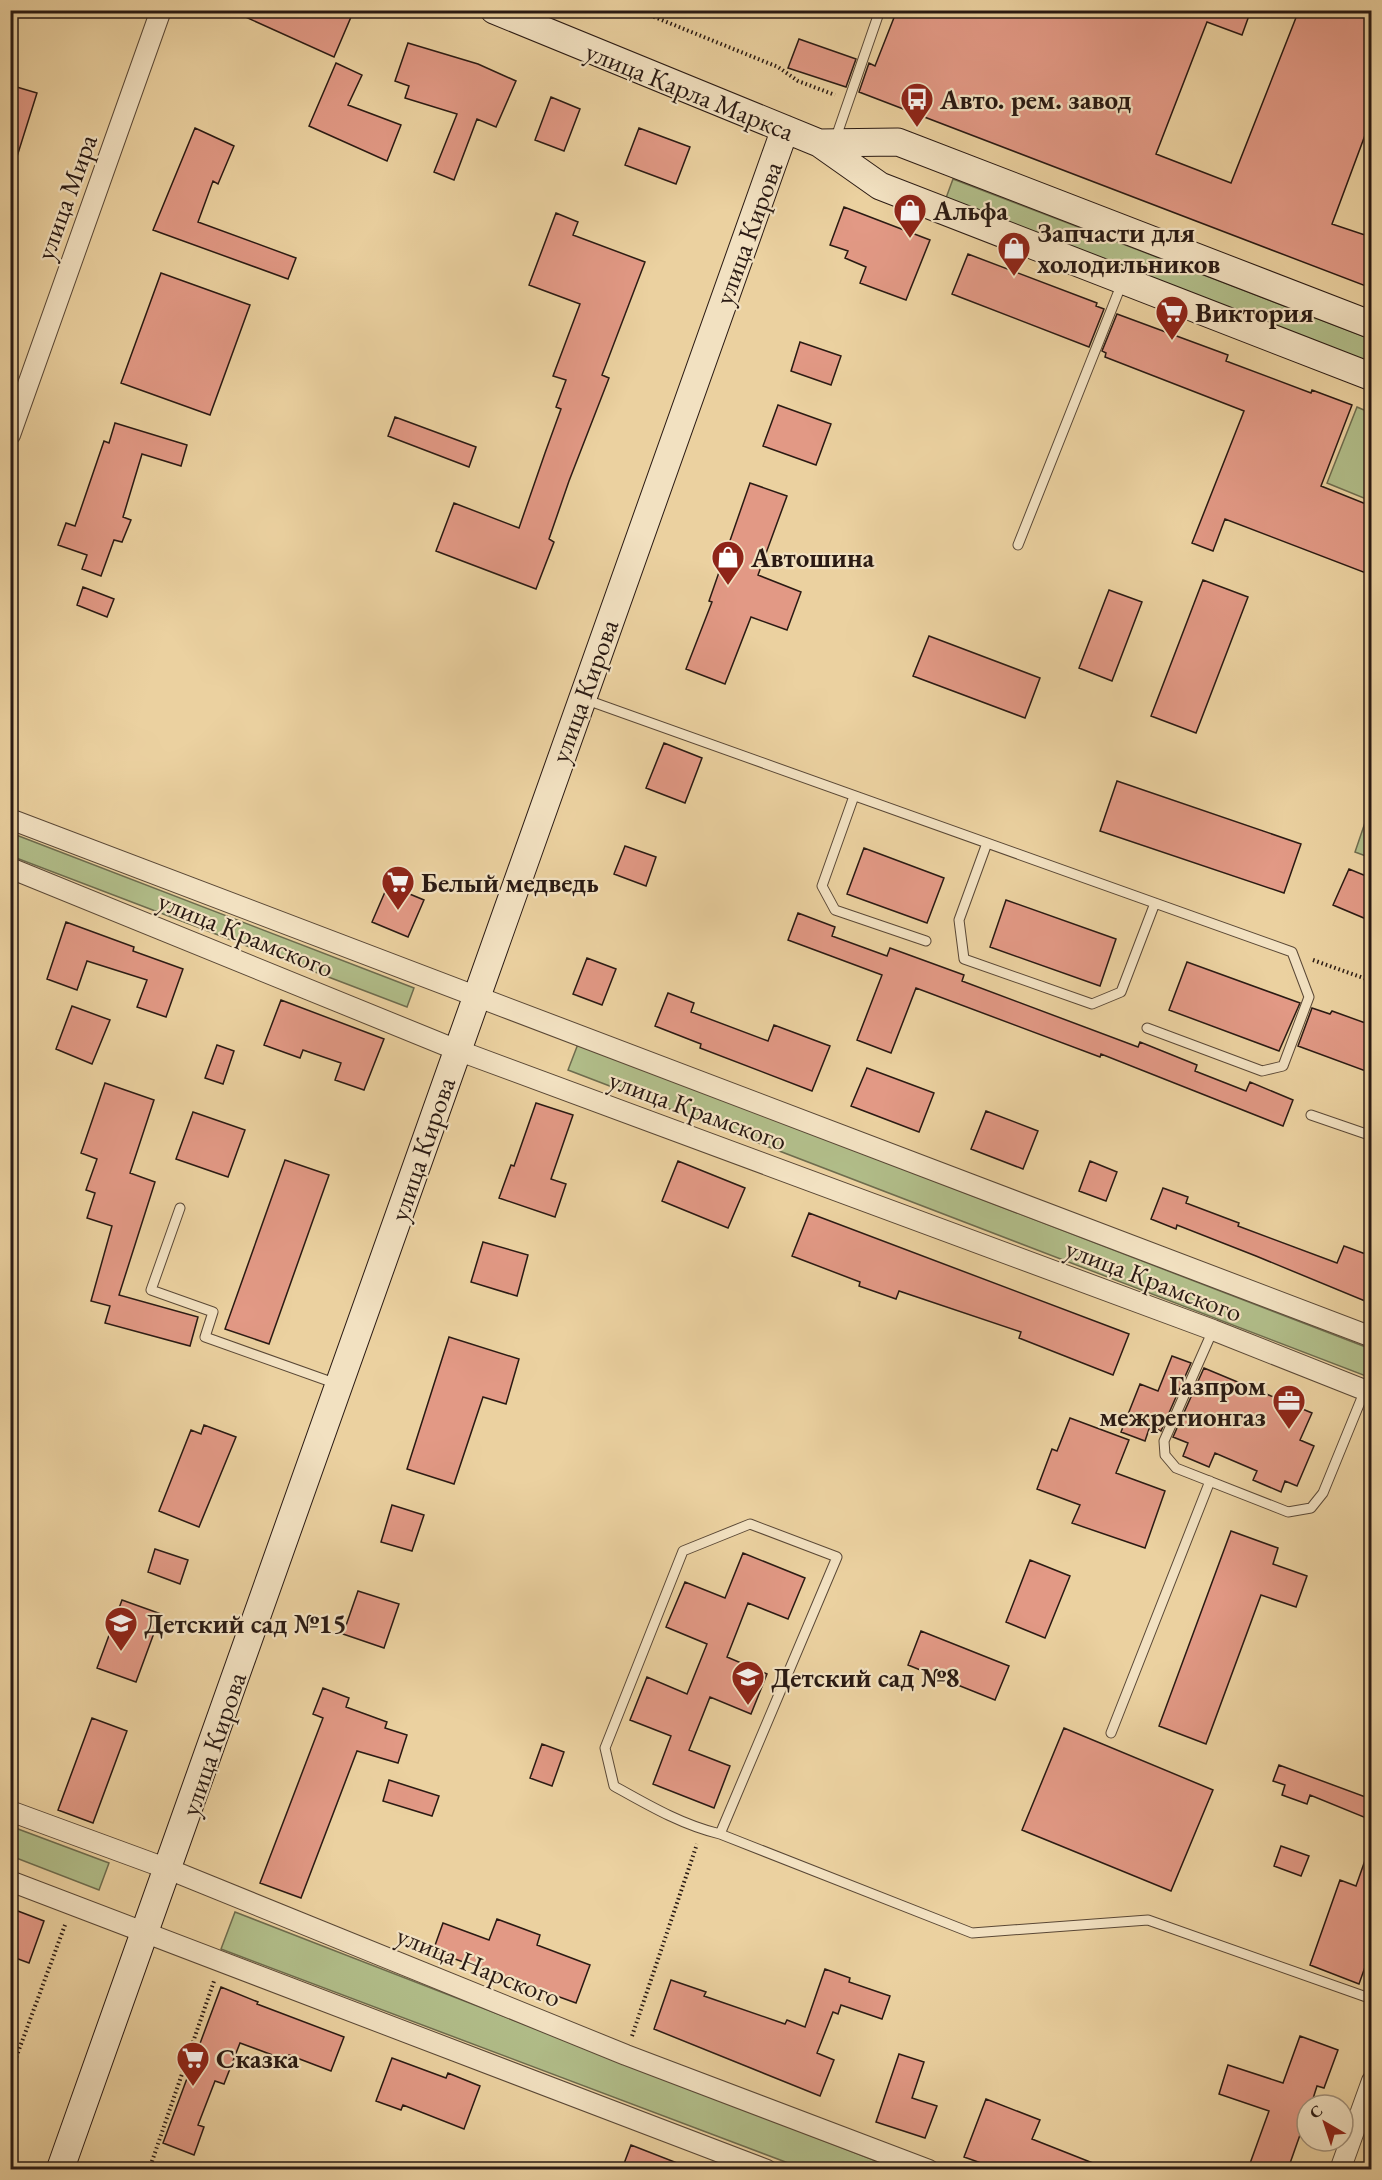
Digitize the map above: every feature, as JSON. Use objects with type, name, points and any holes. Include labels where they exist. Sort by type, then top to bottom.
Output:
[{"type":"main road","name":"улица Карла Маркса","points":[[494,10],[785,129],[827,143],[898,142],[1371,325]]},
{"type":"main road","name":"улица Кирова","points":[[60,2169],[146,1934],[476,995],[785,129]]},
{"type":"main road","name":"улица Карла Маркса","points":[[827,143],[880,186],[1371,377]]},
{"type":"street","name":"улица Мира","points":[[10,435],[161,10]]},
{"type":"street","name":"улица Крамского","points":[[10,819],[1371,1337]]},
{"type":"street","name":"улица Крамского","points":[[10,867],[458,1050],[1213,1330],[1368,1392]]},
{"type":"street","name":"улица Нарского","points":[[10,1811],[168,1869],[626,2055],[929,2169]]},
{"type":"street","points":[[10,1881],[767,2169]]},
{"type":"street","points":[[1340,2169],[1371,2081]]},
{"type":"lane","points":[[827,143],[880,10]]},
{"type":"lane","points":[[1018,545],[1123,280]]},
{"type":"lane","points":[[582,698],[1292,952],[1309,997],[1283,1066],[1262,1071],[1147,1028]]},
{"type":"lane","points":[[854,796],[822,886],[835,910],[926,941]]},
{"type":"lane","points":[[987,843],[959,920],[964,959],[1092,1004],[1120,992],[1155,903]]},
{"type":"lane","points":[[1311,1115],[1371,1136]]},
{"type":"lane","points":[[180,1208],[151,1290],[213,1312],[205,1337],[339,1385]]},
{"type":"lane","points":[[1213,1330],[1164,1441],[1165,1455],[1176,1468],[1288,1512],[1311,1508],[1323,1493],[1368,1392]]},
{"type":"lane","points":[[1111,1733],[1210,1481]]},
{"type":"lane","points":[[720,1834],[837,1557],[750,1524],[683,1551],[604,1748],[614,1786],[660,1811],[702,1829],[720,1834],[972,1934],[1148,1920],[1371,1999]]},
{"type":"path","points":[[637,10],[778,67],[798,81],[839,97]]},
{"type":"path","points":[[1292,952],[1371,981]]},
{"type":"path","points":[[626,2055],[702,1829]]},
{"type":"path","points":[[10,2074],[66,1923],[55,1919]]},
{"type":"path","points":[[149,2169],[216,1978]]},
{"type":"green space","points":[[953,179],[1371,339],[1371,365],[946,198]]},
{"type":"green space","points":[[1357,407],[1371,413],[1371,501],[1327,483]]},
{"type":"green space","points":[[1371,805],[1371,858],[1355,852]]},
{"type":"green space","points":[[11,833],[414,988],[407,1007],[11,856]]},
{"type":"green space","points":[[578,1044],[1371,1349],[1371,1378],[568,1070]]},
{"type":"green space","points":[[10,1826],[109,1863],[99,1890],[11,1856]]},
{"type":"green space","points":[[235,1912],[897,2169],[804,2169],[221,1949]]},
{"type":"building","points":[[230,10],[354,10],[334,57]]},
{"type":"building","points":[[897,10],[1251,10],[1242,35],[1207,22],[1156,154],[1231,183],[1299,10],[1371,10],[1371,119],[1332,224],[1371,237],[1371,288],[859,92],[869,63],[875,66]]},
{"type":"building","points":[[799,39],[856,59],[846,87],[788,68]]},
{"type":"building","points":[[408,43],[478,64],[516,81],[496,127],[477,119],[454,180],[434,172],[457,114],[405,98],[409,86],[395,81]]},
{"type":"building","points":[[336,63],[362,75],[348,105],[401,125],[387,161],[309,126]]},
{"type":"building","points":[[10,85],[37,93],[15,163],[10,162]]},
{"type":"building","points":[[551,97],[580,109],[564,151],[535,140]]},
{"type":"building","points":[[195,128],[234,146],[218,184],[213,181],[198,222],[296,258],[288,279],[153,230]]},
{"type":"building","points":[[639,128],[690,147],[676,184],[625,165]]},
{"type":"building","points":[[844,207],[930,240],[906,300],[860,283],[866,267],[845,258],[848,251],[830,245]]},
{"type":"building","points":[[556,213],[578,222],[573,235],[645,262],[602,375],[609,378],[569,481],[549,539],[554,542],[536,589],[436,551],[454,503],[519,528],[561,409],[556,407],[566,380],[553,376],[580,304],[529,285]]},
{"type":"building","points":[[968,254],[1097,303],[1096,306],[1104,309],[1089,347],[952,294]]},
{"type":"building","points":[[161,273],[250,305],[210,415],[121,383]]},
{"type":"building","points":[[1117,314],[1228,355],[1226,361],[1311,393],[1312,390],[1352,405],[1321,486],[1371,506],[1371,575],[1225,519],[1213,551],[1192,543],[1244,411],[1105,357],[1106,353],[1102,351]]},
{"type":"building","points":[[800,342],[841,356],[831,385],[791,371]]},
{"type":"building","points":[[778,405],[831,424],[816,465],[763,446]]},
{"type":"building","points":[[395,417],[476,447],[469,467],[388,436]]},
{"type":"building","points":[[115,423],[187,445],[181,466],[142,454],[123,517],[131,520],[122,542],[114,540],[101,576],[82,569],[87,555],[58,545],[66,523],[75,526],[104,441],[109,443]]},
{"type":"building","points":[[750,483],[787,496],[758,575],[801,592],[787,630],[751,617],[725,684],[686,669],[712,602],[709,601]]},
{"type":"building","points":[[1203,580],[1248,597],[1196,733],[1151,716]]},
{"type":"building","points":[[83,587],[114,599],[107,617],[77,605]]},
{"type":"building","points":[[1109,590],[1142,602],[1112,681],[1079,668]]},
{"type":"building","points":[[929,636],[1040,678],[1025,718],[913,676]]},
{"type":"building","points":[[664,743],[702,758],[685,803],[646,788]]},
{"type":"building","points":[[1117,781],[1301,844],[1284,893],[1100,831]]},
{"type":"building","points":[[625,846],[656,857],[646,886],[614,874]]},
{"type":"building","points":[[864,848],[944,878],[927,923],[847,894]]},
{"type":"building","points":[[1349,869],[1371,878],[1371,921],[1333,905]]},
{"type":"building","name":"Белый медведь","points":[[388,885],[424,900],[408,937],[372,922]]},
{"type":"building","points":[[1006,900],[1116,939],[1100,986],[990,947]]},
{"type":"building","points":[[798,913],[835,927],[832,936],[887,956],[890,948],[964,975],[962,981],[1138,1047],[1140,1042],[1197,1065],[1195,1071],[1246,1091],[1250,1082],[1293,1100],[1283,1126],[1101,1054],[1100,1057],[916,988],[891,1053],[857,1040],[882,975],[788,940]]},
{"type":"building","points":[[66,922],[134,947],[133,951],[183,969],[166,1017],[137,1007],[147,980],[87,961],[77,990],[47,979]]},
{"type":"building","points":[[587,958],[616,969],[602,1005],[573,994]]},
{"type":"building","points":[[1187,962],[1300,1003],[1279,1051],[1169,1010]]},
{"type":"building","points":[[668,993],[694,1003],[691,1012],[768,1041],[774,1025],[830,1046],[812,1091],[700,1048],[701,1044],[655,1026]]},
{"type":"building","points":[[281,1000],[384,1039],[364,1090],[335,1080],[341,1063],[303,1050],[300,1058],[264,1045]]},
{"type":"building","points":[[72,1006],[110,1020],[92,1064],[56,1049]]},
{"type":"building","points":[[1312,1008],[1330,1014],[1332,1011],[1371,1025],[1371,1073],[1298,1046]]},
{"type":"building","points":[[217,1045],[234,1051],[223,1084],[205,1078]]},
{"type":"building","points":[[867,1068],[934,1093],[919,1132],[851,1106]]},
{"type":"building","points":[[105,1083],[154,1100],[130,1173],[155,1182],[119,1295],[198,1317],[190,1346],[105,1323],[110,1306],[91,1301],[112,1226],[87,1218],[95,1193],[86,1190],[97,1159],[81,1153]]},
{"type":"building","points":[[536,1103],[573,1115],[551,1179],[566,1184],[555,1217],[499,1198],[511,1165],[514,1166]]},
{"type":"building","points":[[986,1111],[1038,1131],[1023,1169],[971,1149]]},
{"type":"building","points":[[193,1112],[245,1130],[228,1177],[176,1159]]},
{"type":"building","points":[[285,1160],[329,1175],[269,1344],[225,1329]]},
{"type":"building","points":[[678,1161],[745,1188],[728,1228],[662,1201]]},
{"type":"building","points":[[1090,1161],[1117,1172],[1106,1201],[1079,1191]]},
{"type":"building","points":[[1163,1188],[1188,1197],[1186,1203],[1239,1223],[1238,1226],[1337,1263],[1344,1246],[1371,1256],[1371,1283],[1365,1301],[1177,1225],[1176,1229],[1151,1219]]},
{"type":"building","points":[[809,1213],[1129,1334],[1113,1375],[1019,1338],[1021,1332],[899,1291],[896,1299],[859,1286],[860,1282],[792,1256]]},
{"type":"building","points":[[483,1242],[528,1255],[517,1296],[471,1282]]},
{"type":"building","points":[[449,1337],[519,1359],[506,1404],[483,1397],[454,1484],[407,1469]]},
{"type":"building","points":[[1172,1356],[1191,1363],[1161,1431],[1150,1426],[1145,1441],[1121,1432],[1140,1384],[1158,1391]]},
{"type":"building","points":[[1204,1368],[1312,1413],[1300,1440],[1314,1446],[1297,1486],[1285,1481],[1281,1492],[1253,1480],[1257,1471],[1215,1453],[1209,1467],[1183,1456],[1188,1443],[1173,1437]]},
{"type":"building","points":[[1070,1418],[1129,1440],[1116,1473],[1165,1491],[1145,1548],[1072,1523],[1080,1505],[1037,1489],[1052,1449],[1057,1451]]},
{"type":"building","points":[[204,1425],[236,1437],[199,1527],[159,1511],[191,1430],[201,1434]]},
{"type":"building","points":[[392,1505],[424,1515],[412,1551],[381,1542]]},
{"type":"building","points":[[1231,1531],[1278,1548],[1273,1564],[1307,1576],[1296,1607],[1261,1595],[1206,1744],[1159,1726]]},
{"type":"building","points":[[155,1549],[188,1560],[180,1584],[148,1572]]},
{"type":"building","points":[[743,1553],[805,1578],[788,1619],[748,1603],[727,1657],[767,1674],[751,1714],[710,1697],[689,1750],[730,1766],[714,1808],[653,1784],[671,1736],[630,1720],[647,1677],[687,1694],[707,1644],[666,1627],[685,1582],[725,1598]]},
{"type":"building","points":[[1030,1560],[1070,1576],[1045,1638],[1006,1622]]},
{"type":"building","points":[[358,1591],[399,1604],[384,1648],[343,1634]]},
{"type":"building","points":[[122,1600],[161,1614],[136,1682],[97,1668]]},
{"type":"building","points":[[921,1631],[1009,1666],[995,1700],[908,1665]]},
{"type":"building","points":[[323,1688],[349,1698],[346,1707],[387,1722],[385,1728],[407,1735],[398,1763],[357,1751],[301,1898],[260,1883],[323,1718],[313,1714]]},
{"type":"building","points":[[92,1718],[127,1731],[93,1823],[58,1810]]},
{"type":"building","points":[[1064,1728],[1213,1790],[1171,1891],[1022,1830]]},
{"type":"building","points":[[542,1744],[564,1752],[552,1786],[530,1778]]},
{"type":"building","points":[[1279,1765],[1371,1799],[1371,1820],[1310,1795],[1307,1804],[1282,1795],[1285,1785],[1273,1781]]},
{"type":"building","points":[[389,1780],[439,1796],[432,1816],[383,1801]]},
{"type":"building","points":[[1281,1846],[1309,1856],[1301,1876],[1274,1866]]},
{"type":"building","points":[[1369,1849],[1371,1950],[1359,1984],[1310,1965],[1340,1880],[1356,1886]]},
{"type":"building","points":[[10,1908],[44,1921],[29,1963],[10,1956]]},
{"type":"building","points":[[497,1919],[540,1935],[537,1945],[590,1965],[576,2003],[433,1951],[443,1923],[489,1940]]},
{"type":"building","points":[[825,1969],[850,1978],[849,1982],[890,1996],[882,2019],[841,2005],[838,2014],[833,2012],[817,2053],[834,2060],[820,2096],[654,2029],[671,1980],[706,1992],[704,1996],[785,2024],[787,2020],[805,2027]]},
{"type":"building","points":[[221,1987],[258,2002],[257,2004],[344,2037],[331,2071],[289,2055],[286,2060],[240,2043],[224,2084],[215,2081],[198,2125],[204,2127],[194,2155],[163,2143]]},
{"type":"building","points":[[1300,2036],[1338,2050],[1324,2088],[1317,2086],[1315,2093],[1295,2093],[1295,2149],[1288,2169],[1248,2169],[1269,2111],[1219,2094],[1228,2065],[1283,2083]]},
{"type":"building","points":[[899,2054],[924,2062],[912,2098],[937,2106],[925,2138],[876,2122]]},
{"type":"building","points":[[392,2058],[446,2078],[448,2073],[480,2086],[464,2129],[403,2105],[401,2110],[376,2101]]},
{"type":"building","points":[[986,2099],[1040,2120],[1032,2139],[1108,2169],[998,2169],[964,2157]]},
{"type":"building","points":[[631,2145],[690,2168],[690,2169],[622,2169]]},
{"type":"place","name":"Авто. рем. завод","points":[[917,128]]},
{"type":"place","name":"Альфа","points":[[910,239]]},
{"type":"place","name":"Запчасти для холодильников","points":[[1014,277]]},
{"type":"place","name":"Виктория","points":[[1172,341]]},
{"type":"place","name":"Автошина","points":[[728,586]]},
{"type":"place","name":"Белый медведь","points":[[398,911]]},
{"type":"place","name":"Газпром межрегионгаз","points":[[1289,1430]]},
{"type":"place","name":"Детский сад №15","points":[[121,1652]]},
{"type":"place","name":"Детский сад №8","points":[[748,1706]]},
{"type":"place","name":"Сказка","points":[[193,2087]]}]
